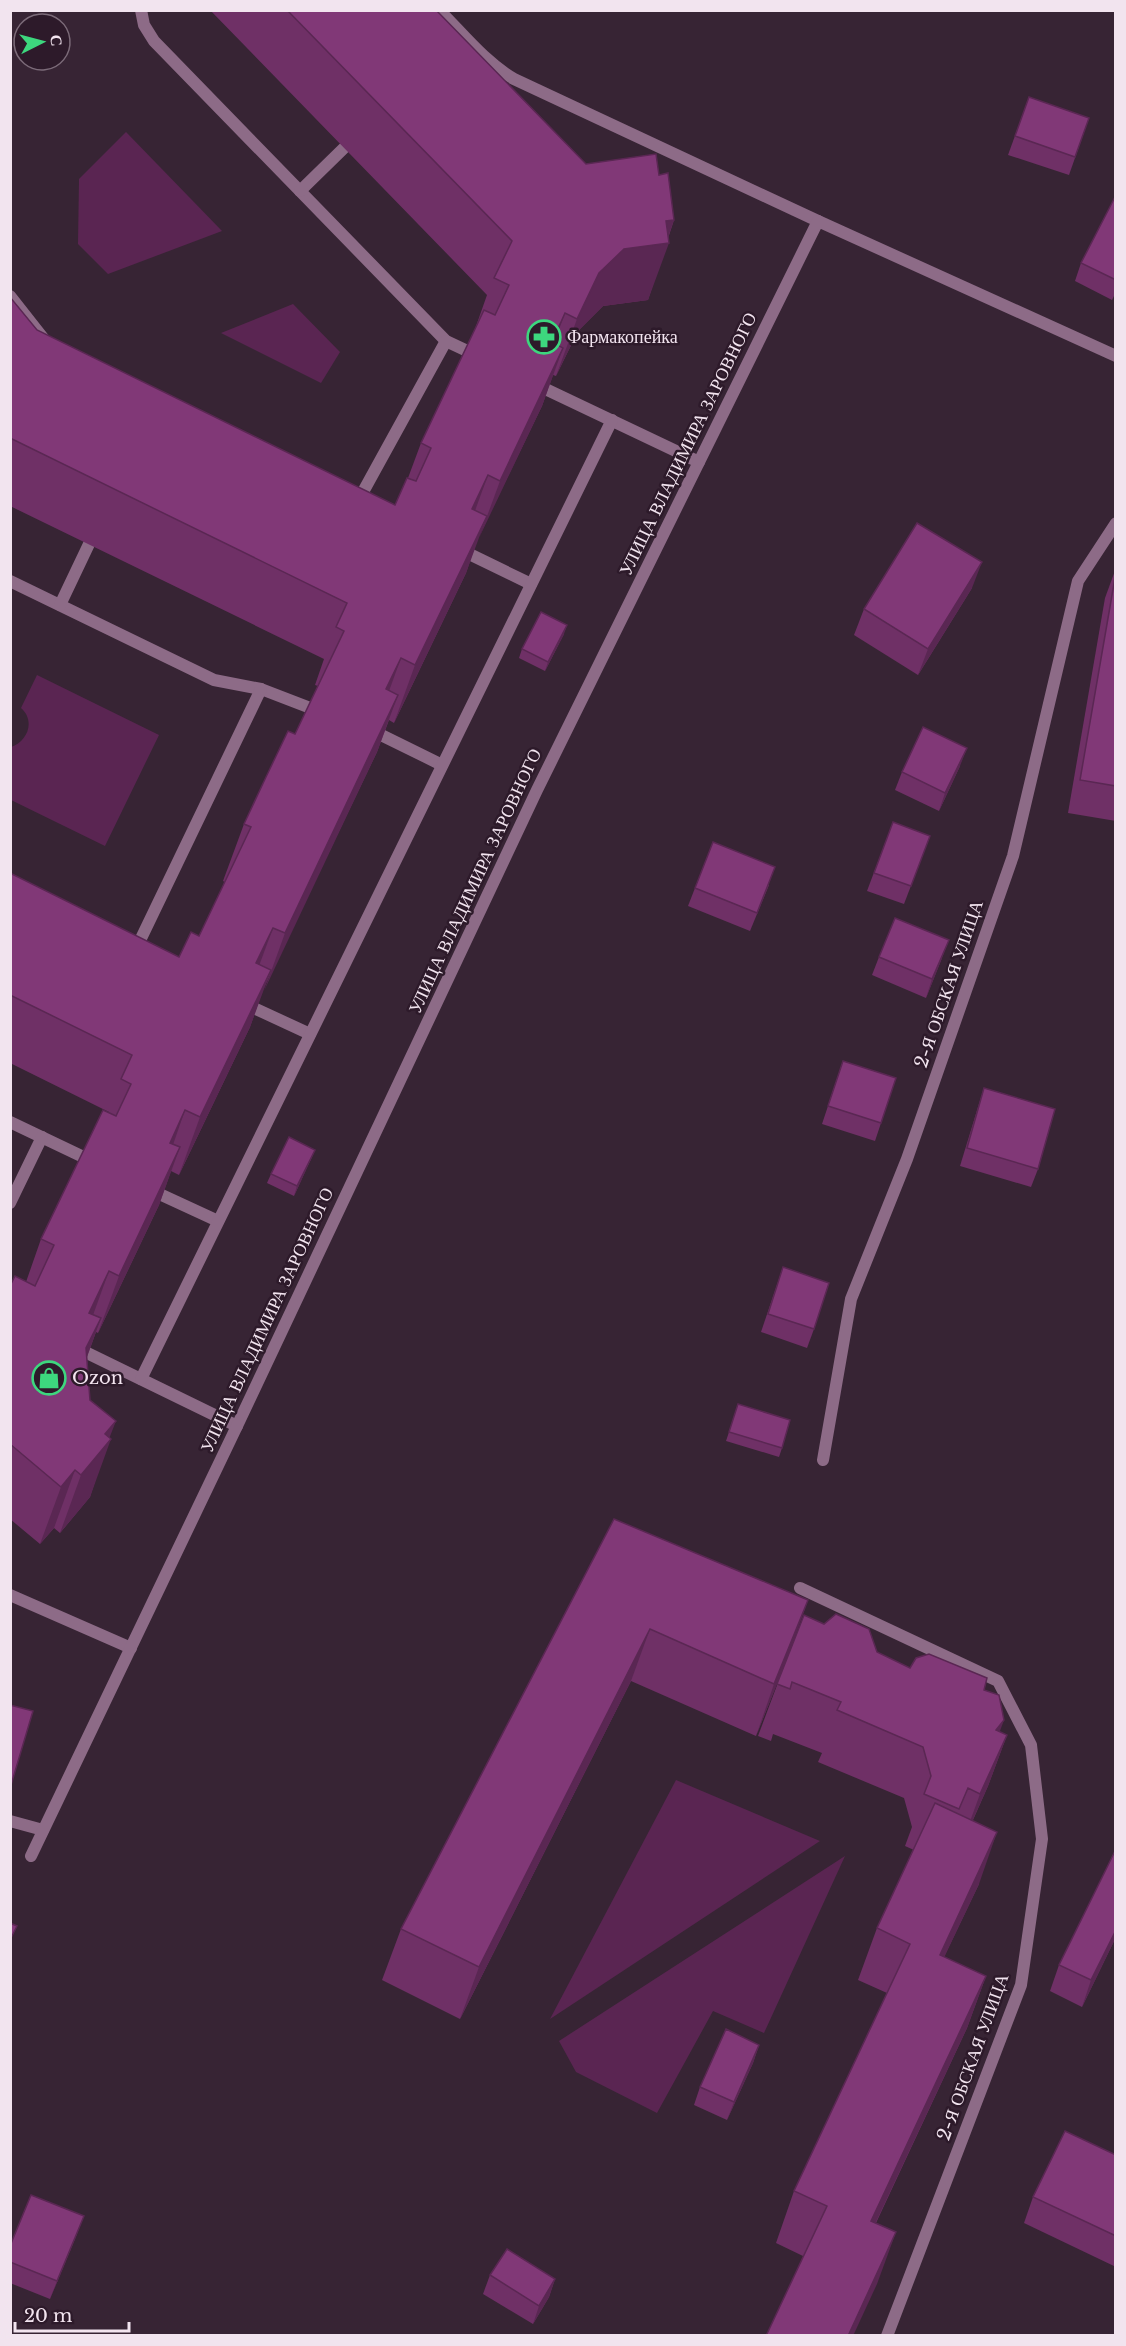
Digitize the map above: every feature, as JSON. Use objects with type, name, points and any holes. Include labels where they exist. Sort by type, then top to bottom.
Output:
[{"type":"street","points":[[141,10],[144,25],[154,41],[446,341],[481,358]]},
{"type":"street","points":[[439,10],[457,37],[500,71],[514,79],[1116,356]]},
{"type":"street","points":[[300,191],[344,148]]},
{"type":"street","name":"УЛИЦА ВЛАДИМИРА ЗАРОВНОГО","points":[[31,1856],[537,790],[818,220]]},
{"type":"street","points":[[10,296],[52,349]]},
{"type":"street","points":[[358,501],[446,341]]},
{"type":"street","points":[[537,385],[699,462]]},
{"type":"street","points":[[141,1379],[612,420]]},
{"type":"street","name":"2-Я ОБСКАЯ УЛИЦА","points":[[823,1460],[851,1299],[908,1159],[1013,856],[1078,581],[1116,523]]},
{"type":"street","points":[[60,605],[89,544]]},
{"type":"street","points":[[459,549],[531,584]]},
{"type":"street","points":[[10,581],[214,680],[261,689],[314,709]]},
{"type":"street","points":[[135,951],[261,689]]},
{"type":"street","points":[[373,731],[442,765]]},
{"type":"street","points":[[243,1003],[310,1034]]},
{"type":"street","points":[[10,1122],[99,1165]]},
{"type":"street","points":[[10,1203],[42,1137]]},
{"type":"street","points":[[153,1191],[218,1221]]},
{"type":"street","points":[[79,1349],[237,1426]]},
{"type":"street","name":"2-Я ОБСКАЯ УЛИЦА","points":[[800,1588],[998,1681],[1030,1745],[1042,1839],[1021,1985],[887,2336]]},
{"type":"street","points":[[10,1595],[131,1648]]},
{"type":"street","points":[[10,1821],[43,1830]]},
{"type":"shaded area","points":[[126,132],[222,231],[108,274],[78,244],[79,179]]},
{"type":"shaded area","points":[[293,304],[340,352],[321,383],[221,333]]},
{"type":"shaded area","points":[[37,675],[159,735],[105,846],[11,800],[11,747],[21,741],[28,730],[28,719],[21,708]]},
{"type":"shaded area","points":[[676,1780],[820,1841],[550,2019]]},
{"type":"shaded area","points":[[845,1856],[764,2033],[713,2011],[657,2113],[576,2072],[559,2041]]},
{"type":"building","points":[[287,10],[436,10],[586,164],[656,154],[659,175],[668,173],[674,220],[666,221],[669,243],[624,249],[599,273],[577,319],[565,313],[552,342],[563,348],[500,481],[488,475],[472,509],[487,516],[415,665],[401,658],[386,689],[398,695],[285,933],[273,928],[256,963],[271,970],[200,1117],[185,1110],[170,1143],[180,1147],[119,1276],[109,1271],[89,1313],[101,1318],[86,1348],[90,1400],[116,1421],[105,1434],[111,1439],[81,1475],[75,1470],[61,1487],[10,1444],[10,1286],[15,1276],[35,1286],[54,1245],[41,1239],[103,1110],[116,1116],[131,1084],[121,1079],[132,1055],[10,995],[10,873],[179,957],[191,932],[199,936],[251,827],[244,824],[266,777],[288,731],[295,734],[344,631],[336,627],[347,603],[10,438],[10,297],[37,330],[395,505],[407,478],[416,481],[431,448],[421,443],[484,310],[495,315],[509,285],[494,278],[512,241]]},
{"type":"building","points":[[1029,97],[1089,118],[1075,157],[1015,136]]},
{"type":"building","points":[[1116,195],[1116,280],[1081,263]]},
{"type":"building","points":[[917,523],[982,562],[928,649],[864,609]]},
{"type":"building","points":[[1116,572],[1116,786],[1080,780]]},
{"type":"building","points":[[541,612],[567,625],[548,662],[522,649]]},
{"type":"building","points":[[923,727],[967,748],[945,793],[902,772]]},
{"type":"building","points":[[893,822],[930,836],[911,886],[874,873]]},
{"type":"building","points":[[713,842],[775,867],[757,913],[695,888]]},
{"type":"building","points":[[895,918],[949,940],[932,979],[879,957]]},
{"type":"building","points":[[843,1061],[896,1078],[881,1123],[828,1106]]},
{"type":"building","points":[[984,1088],[1055,1109],[1038,1169],[967,1148]]},
{"type":"building","points":[[289,1137],[315,1150],[297,1186],[271,1174]]},
{"type":"building","points":[[783,1267],[829,1283],[814,1329],[768,1314]]},
{"type":"building","points":[[738,1404],[790,1420],[782,1448],[729,1432]]},
{"type":"building","points":[[614,1519],[808,1600],[774,1684],[650,1629],[479,1967],[401,1929]]},
{"type":"building","points":[[836,1614],[869,1629],[877,1652],[910,1668],[916,1658],[929,1654],[987,1678],[984,1690],[999,1695],[1004,1720],[996,1730],[1007,1735],[980,1794],[968,1788],[959,1809],[924,1794],[931,1776],[923,1747],[837,1710],[841,1702],[792,1682],[790,1689],[777,1684],[804,1615],[824,1624]]},
{"type":"building","points":[[10,1705],[33,1711],[11,1785],[10,1785]]},
{"type":"building","points":[[935,1803],[997,1832],[940,1955],[986,1976],[871,2221],[896,2232],[848,2336],[766,2336],[827,2206],[794,2191],[910,1944],[877,1928]]},
{"type":"building","points":[[1116,1849],[1116,1930],[1091,1980],[1059,1965]]},
{"type":"building","points":[[10,1923],[17,1926],[10,1940]]},
{"type":"building","points":[[726,2029],[759,2045],[734,2102],[700,2087]]},
{"type":"building","points":[[1065,2131],[1116,2155],[1116,2236],[1033,2197]]},
{"type":"building","points":[[31,2195],[84,2216],[57,2281],[10,2262],[10,2246]]},
{"type":"building","points":[[507,2249],[555,2279],[539,2306],[490,2275]]},
{"type":"place","name":"Фармакопейка","points":[[544,337]]},
{"type":"place","name":"Ozon","points":[[49,1378]]}]
